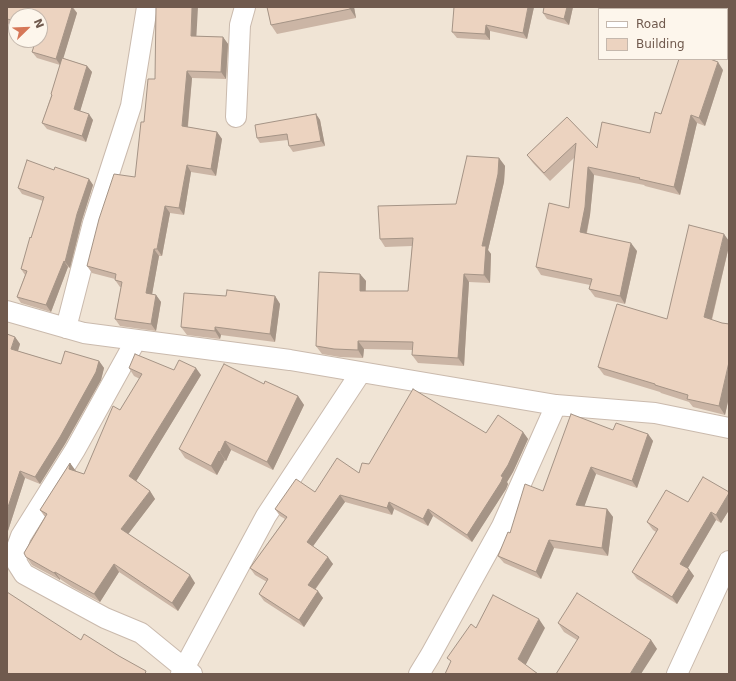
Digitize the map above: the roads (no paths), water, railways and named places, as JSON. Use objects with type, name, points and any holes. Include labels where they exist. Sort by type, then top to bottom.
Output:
[{"type":"street","points":[[66,328],[93,223],[131,106],[147,7]]},
{"type":"street","points":[[236,117],[240,25],[245,7]]},
{"type":"street","points":[[7,311],[84,333],[290,360],[556,405],[655,413],[729,428]]},
{"type":"street","points":[[136,340],[75,450],[21,536],[12,569],[105,618],[141,633],[186,672],[266,516],[361,372]]},
{"type":"street","points":[[418,674],[430,656],[502,526],[556,405]]},
{"type":"street","points":[[677,674],[729,561]]}]
